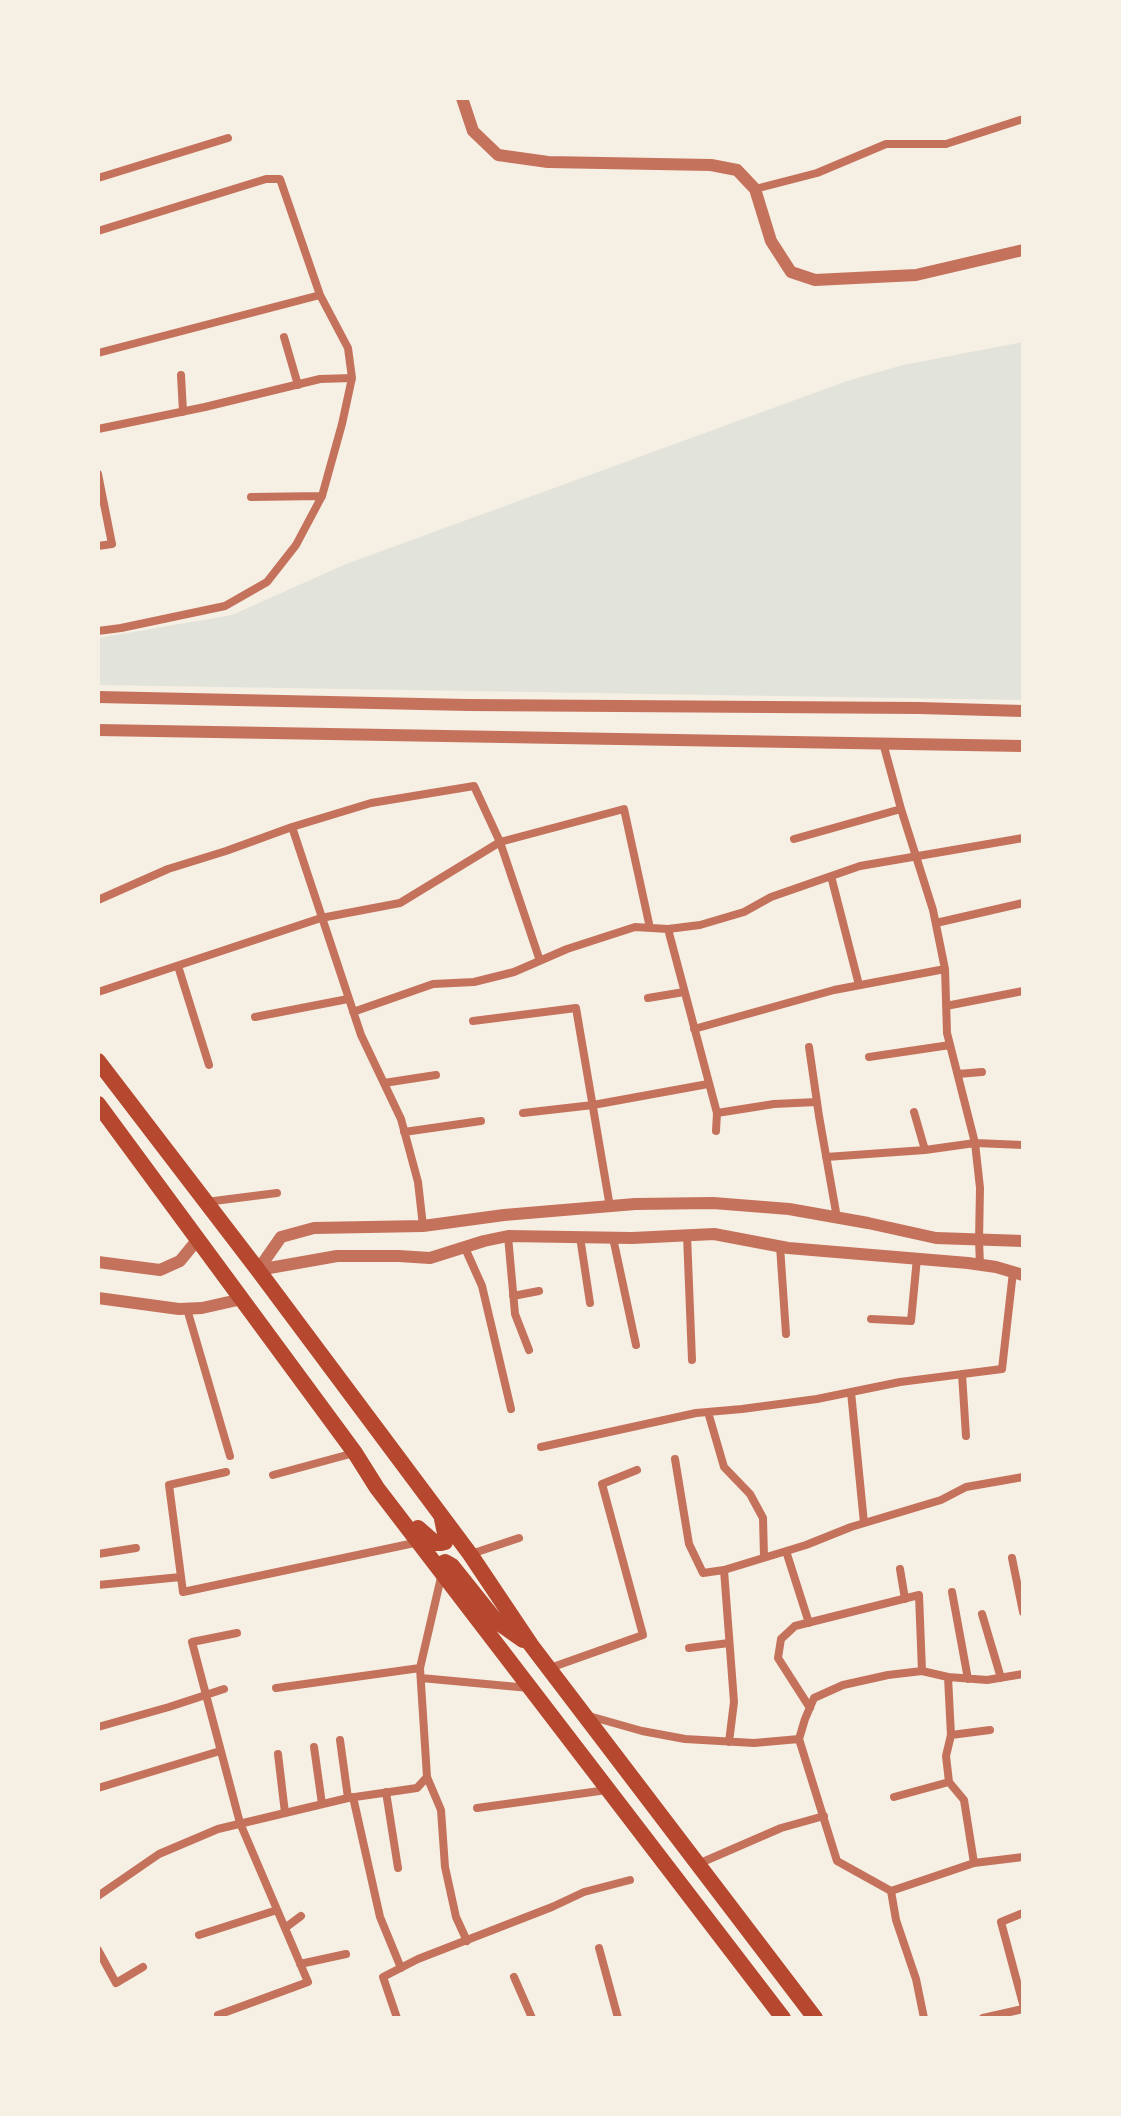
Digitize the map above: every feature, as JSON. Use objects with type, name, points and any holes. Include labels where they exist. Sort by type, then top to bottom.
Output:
[{"type":"main road","points":[[98,1061],[470,1554],[531,1645],[815,2018]]},
{"type":"main road","points":[[98,1104],[355,1453],[377,1488],[783,2018]]},
{"type":"main road","points":[[377,1488],[435,1543],[445,1542],[446,1538],[441,1515]]},
{"type":"main road","points":[[440,1570],[445,1562],[452,1566],[496,1621],[531,1645]]},
{"type":"street","points":[[462,98],[473,131],[498,155],[548,162],[711,165],[737,170],[755,189],[771,241],[791,272],[815,280],[916,275],[1023,250]]},
{"type":"street","points":[[755,189],[817,173],[886,144],[946,144],[1023,119]]},
{"type":"street","points":[[98,178],[228,138]]},
{"type":"street","points":[[98,229],[266,179],[280,179],[320,295],[348,348],[352,378],[322,496],[296,545],[267,582],[225,606],[98,631]]},
{"type":"street","points":[[98,353],[320,295]]},
{"type":"street","points":[[284,337],[298,385]]},
{"type":"street","points":[[181,375],[183,412]]},
{"type":"street","points":[[98,429],[320,379],[352,378]]},
{"type":"street","points":[[98,474],[112,544],[98,546]]},
{"type":"street","points":[[251,497],[322,496]]},
{"type":"street","points":[[98,697],[452,705],[1023,711]]},
{"type":"street","points":[[98,730],[1023,746]]},
{"type":"street","points":[[883,743],[936,923],[945,969],[947,1033],[975,1143],[980,1188],[980,1265]]},
{"type":"street","points":[[98,900],[168,869],[371,803],[474,786],[500,842],[540,961]]},
{"type":"street","points":[[98,992],[321,918],[400,903],[500,842],[624,809],[650,928]]},
{"type":"street","points":[[794,839],[901,809]]},
{"type":"street","points":[[292,827],[361,1035],[401,1119],[418,1182],[423,1226]]},
{"type":"street","points":[[353,1012],[433,984],[474,982],[514,972],[600,937],[635,927],[668,929],[700,925],[744,912],[771,897],[860,866],[1023,838]]},
{"type":"street","points":[[831,876],[859,985]]},
{"type":"street","points":[[936,923],[1023,903]]},
{"type":"street","points":[[668,929],[717,1113],[716,1131]]},
{"type":"street","points":[[178,966],[209,1065]]},
{"type":"street","points":[[694,1029],[834,990],[945,969]]},
{"type":"street","points":[[946,1006],[1023,991]]},
{"type":"street","points":[[648,998],[684,992]]},
{"type":"street","points":[[255,1017],[348,999]]},
{"type":"street","points":[[473,1021],[576,1008],[610,1207]]},
{"type":"street","points":[[869,1057],[950,1045]]},
{"type":"street","points":[[809,1047],[837,1218]]},
{"type":"street","points":[[958,1074],[982,1072]]},
{"type":"street","points":[[384,1083],[436,1075]]},
{"type":"street","points":[[523,1113],[593,1105],[708,1084]]},
{"type":"street","points":[[717,1113],[774,1104],[817,1102]]},
{"type":"street","points":[[914,1112],[925,1150]]},
{"type":"street","points":[[404,1132],[481,1121]]},
{"type":"street","points":[[826,1157],[975,1143],[1023,1145]]},
{"type":"street","points":[[205,1202],[277,1193]]},
{"type":"street","points":[[258,1270],[281,1237],[314,1228],[423,1226],[504,1215],[635,1204],[713,1203],[789,1209],[936,1238],[1023,1241]]},
{"type":"street","points":[[258,1270],[337,1256],[430,1258],[508,1236],[613,1238],[714,1234],[780,1246],[980,1265],[1018,1273],[1002,1369],[900,1382],[757,1407],[696,1413],[541,1447]]},
{"type":"street","points":[[687,1235],[692,1360]]},
{"type":"street","points":[[508,1236],[515,1314],[529,1350]]},
{"type":"street","points":[[580,1237],[590,1303]]},
{"type":"street","points":[[613,1238],[636,1345]]},
{"type":"street","points":[[98,1262],[160,1270],[180,1261],[198,1239]]},
{"type":"street","points":[[780,1246],[786,1334]]},
{"type":"street","points":[[465,1248],[482,1286],[511,1409]]},
{"type":"street","points":[[871,1319],[911,1321],[917,1258]]},
{"type":"street","points":[[513,1296],[539,1291]]},
{"type":"street","points":[[98,1298],[187,1309],[242,1299]]},
{"type":"street","points":[[187,1309],[230,1456]]},
{"type":"street","points":[[962,1374],[966,1436]]},
{"type":"street","points":[[851,1392],[864,1523]]},
{"type":"street","points":[[708,1412],[724,1467],[750,1494],[763,1518],[764,1557]]},
{"type":"street","points":[[273,1475],[355,1453]]},
{"type":"street","points":[[675,1459],[689,1544],[703,1573],[724,1570],[786,1551],[941,1500],[966,1487],[1023,1477]]},
{"type":"street","points":[[550,1668],[643,1635],[602,1484],[637,1470]]},
{"type":"street","points":[[226,1472],[169,1485],[183,1592],[420,1541]]},
{"type":"street","points":[[470,1554],[519,1538]]},
{"type":"street","points":[[98,1554],[136,1548]]},
{"type":"street","points":[[786,1551],[809,1623]]},
{"type":"street","points":[[1012,1558],[1023,1612]]},
{"type":"street","points":[[900,1569],[905,1599]]},
{"type":"street","points":[[440,1570],[420,1668],[427,1777],[441,1810],[445,1867],[456,1917],[467,1941]]},
{"type":"street","points":[[724,1570],[734,1702],[729,1742]]},
{"type":"street","points":[[98,1585],[181,1577]]},
{"type":"street","points":[[952,1592],[968,1679]]},
{"type":"street","points":[[810,1708],[778,1658],[781,1639],[795,1626],[919,1595],[922,1671]]},
{"type":"street","points":[[982,1614],[1001,1678]]},
{"type":"street","points":[[218,2015],[308,1982],[240,1823],[192,1642],[237,1633]]},
{"type":"street","points":[[689,1648],[729,1643]]},
{"type":"street","points":[[276,1688],[420,1668]]},
{"type":"street","points":[[1023,1674],[987,1680],[922,1671],[843,1685],[814,1698],[799,1739],[837,1861],[891,1891],[974,1863],[1023,1857]]},
{"type":"street","points":[[948,1677],[951,1735],[946,1756],[949,1782],[964,1800],[974,1863]]},
{"type":"street","points":[[421,1678],[530,1689]]},
{"type":"street","points":[[98,1727],[224,1689]]},
{"type":"street","points":[[584,1714],[642,1731],[685,1739],[754,1743],[799,1739]]},
{"type":"street","points":[[951,1735],[990,1730]]},
{"type":"street","points":[[340,1740],[350,1797],[380,1917],[401,1968]]},
{"type":"street","points":[[314,1747],[322,1804]]},
{"type":"street","points":[[98,1788],[220,1751]]},
{"type":"street","points":[[278,1754],[285,1813]]},
{"type":"street","points":[[98,1896],[159,1854],[218,1829],[350,1797],[417,1788],[427,1777]]},
{"type":"street","points":[[894,1797],[949,1782]]},
{"type":"street","points":[[477,1808],[608,1790]]},
{"type":"street","points":[[386,1792],[398,1868]]},
{"type":"street","points":[[698,1865],[781,1828],[824,1816]]},
{"type":"street","points":[[397,2018],[383,1977],[584,1892],[630,1880]]},
{"type":"street","points":[[891,1891],[896,1920],[916,1979],[924,2018]]},
{"type":"street","points":[[199,1935],[277,1910]]},
{"type":"street","points":[[983,2018],[1023,2007],[1001,1922],[1023,1913]]},
{"type":"street","points":[[285,1928],[301,1916]]},
{"type":"street","points":[[599,1948],[618,2018]]},
{"type":"street","points":[[98,1950],[116,1983],[143,1967]]},
{"type":"street","points":[[300,1964],[346,1954]]},
{"type":"street","points":[[514,1977],[532,2018]]},
{"type":"shaded area","points":[[1023,342],[1023,700],[98,685],[98,638],[232,615],[346,564],[847,381],[903,365]]}]
